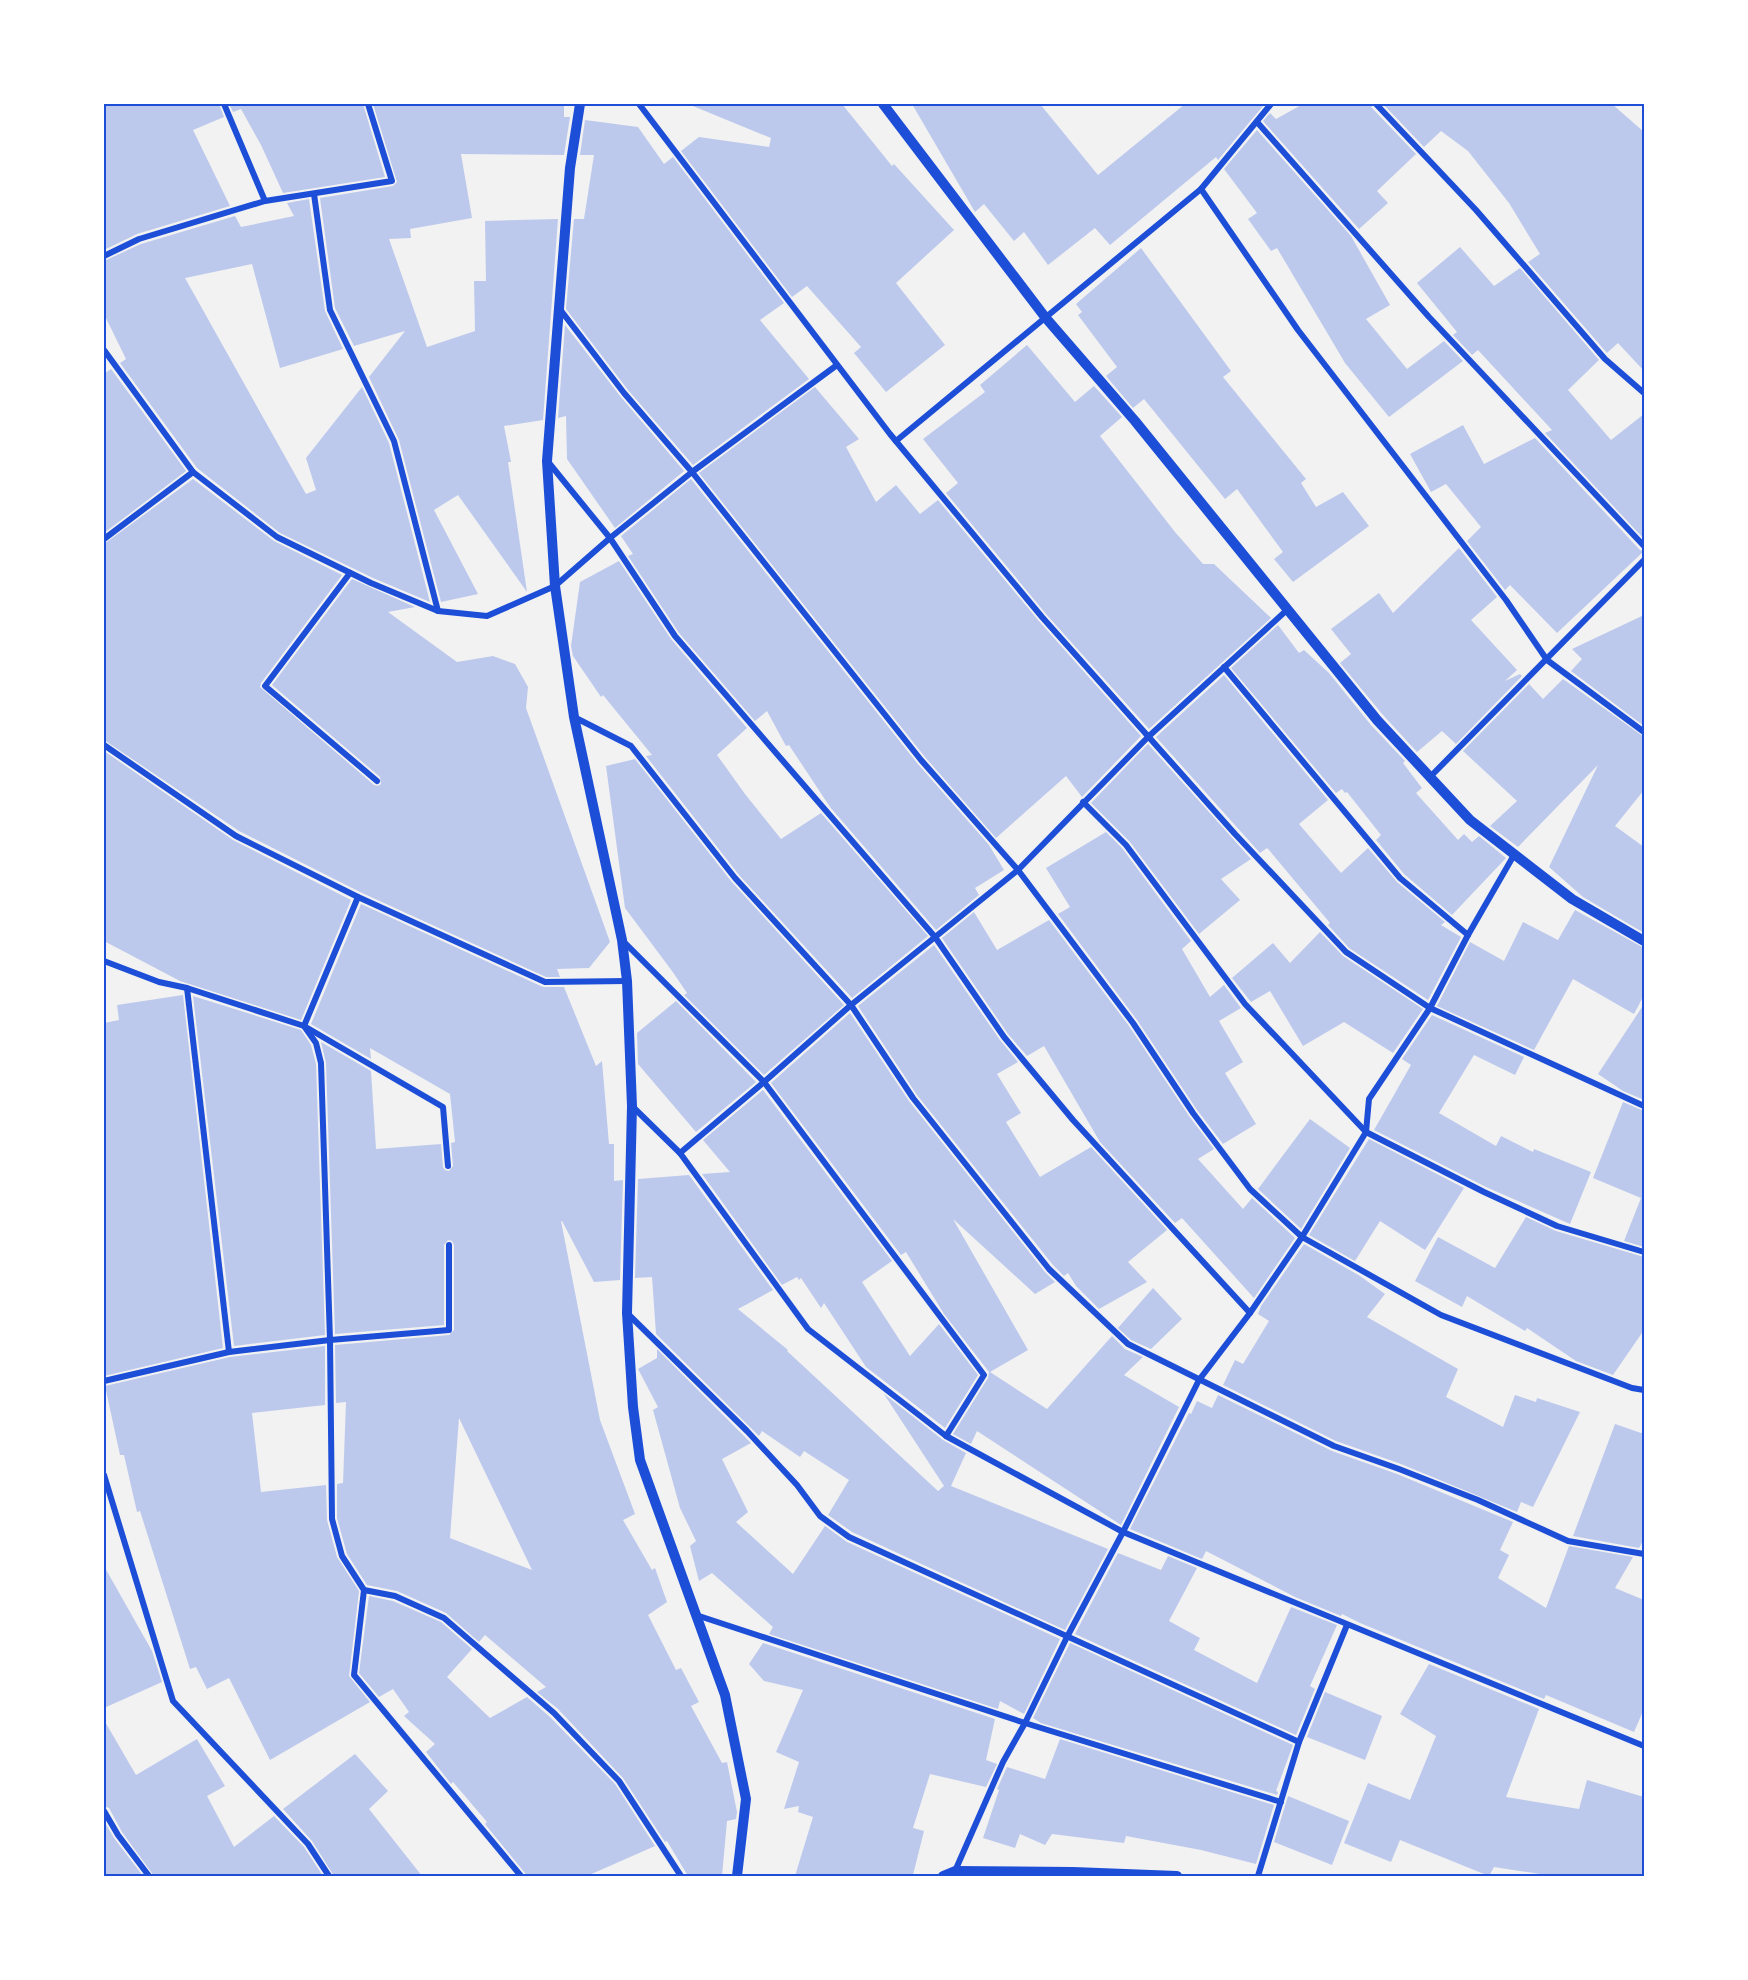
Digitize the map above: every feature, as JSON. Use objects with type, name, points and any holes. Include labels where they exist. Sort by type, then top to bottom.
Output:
[{"type":"street","points":[[224,104],[265,201]]},
{"type":"street","points":[[104,256],[139,239],[265,201],[392,181],[368,104]]},
{"type":"street","points":[[580,104],[570,168],[547,461],[555,586],[574,717],[622,940],[627,981],[632,1106],[627,1313],[633,1407],[640,1460],[725,1695],[746,1799],[736,1876]]},
{"type":"street","points":[[639,104],[896,441],[1056,634],[1235,834],[1346,952],[1430,1008],[1644,1106]]},
{"type":"street","points":[[884,104],[1045,317],[1135,421],[1377,720],[1470,820],[1572,899],[1644,941]]},
{"type":"street","points":[[896,441],[1201,189],[1271,104]]},
{"type":"street","points":[[1376,104],[1476,210],[1605,358],[1644,393]]},
{"type":"street","points":[[1257,122],[1429,317],[1644,546]]},
{"type":"street","points":[[1201,189],[1298,330],[1506,600],[1547,660],[1644,732]]},
{"type":"street","points":[[314,194],[330,310],[394,441],[438,611]]},
{"type":"street","points":[[559,308],[624,393],[692,472],[921,760],[1018,870],[1133,1023],[1193,1113],[1250,1189],[1302,1236],[1440,1315],[1632,1388],[1644,1390]]},
{"type":"street","points":[[104,350],[193,472],[277,537],[350,573],[438,611],[487,616],[555,586],[692,472],[837,366]]},
{"type":"street","points":[[547,461],[610,538],[675,636],[935,937],[1004,1037],[1073,1120],[1250,1313]]},
{"type":"street","points":[[104,539],[193,472]]},
{"type":"street","points":[[1430,777],[1644,560]]},
{"type":"street","points":[[1638,565],[1644,570]]},
{"type":"street","points":[[350,573],[265,686],[377,781]]},
{"type":"street","points":[[680,1153],[764,1083],[851,1005],[1018,870],[1148,737],[1288,609]]},
{"type":"street","points":[[1224,668],[1400,878],[1468,935]]},
{"type":"street","points":[[574,717],[632,746],[735,878],[851,1005],[913,1098],[1049,1269],[1128,1344],[1334,1446],[1468,1496],[1568,1541],[1644,1554]]},
{"type":"street","points":[[104,745],[236,836],[358,897],[545,982],[627,981]]},
{"type":"street","points":[[1083,802],[1126,846],[1245,1004],[1366,1132],[1557,1226],[1644,1252]]},
{"type":"street","points":[[955,1872],[1003,1762],[1199,1380],[1250,1313],[1302,1236],[1366,1132],[1368,1099],[1430,1008],[1468,935],[1514,855]]},
{"type":"street","points":[[304,1026],[358,897]]},
{"type":"street","points":[[622,940],[764,1083],[984,1375],[946,1436]]},
{"type":"street","points":[[104,961],[159,982],[188,988],[304,1026],[443,1107],[448,1166]]},
{"type":"street","points":[[188,988],[229,1352]]},
{"type":"street","points":[[304,1026],[316,1043],[321,1063],[330,1340],[332,1519],[342,1556],[364,1590],[354,1675],[521,1876]]},
{"type":"street","points":[[632,1106],[680,1153],[808,1329],[946,1436],[1123,1532],[1644,1746]]},
{"type":"street","points":[[104,1381],[229,1352],[330,1340],[449,1330],[449,1245]]},
{"type":"street","points":[[627,1313],[747,1431],[797,1485],[820,1516],[849,1537],[1299,1742]]},
{"type":"street","points":[[104,1475],[173,1701],[308,1844],[329,1876]]},
{"type":"street","points":[[364,1590],[395,1596],[444,1618],[554,1713],[619,1781],[681,1876]]},
{"type":"street","points":[[694,1614],[1025,1723],[1281,1802]]},
{"type":"street","points":[[1258,1876],[1299,1742],[1347,1625]]},
{"type":"street","points":[[104,1811],[118,1835],[149,1876]]},
{"type":"street","points":[[943,1876],[955,1872],[1073,1872],[1177,1876]]},
{"type":"building","points":[[104,104],[219,104],[224,117],[193,130],[230,206],[137,234],[104,250]]},
{"type":"building","points":[[229,104],[363,104],[385,177],[283,193],[241,109],[233,112]]},
{"type":"building","points":[[373,104],[564,104],[564,117],[570,117],[564,155],[461,154],[472,218],[410,229],[411,238],[389,239],[427,347],[475,331],[474,281],[486,281],[485,221],[558,219],[543,420],[504,426],[511,462],[508,462],[527,592],[458,495],[434,510],[478,594],[441,602],[399,440],[369,377],[405,331],[354,346],[335,308],[320,198],[393,186],[397,182]]},
{"type":"building","points":[[688,104],[842,104],[892,166],[894,164],[954,230],[896,283],[945,345],[886,392],[854,353],[861,347],[807,286],[792,297],[681,151],[699,137],[769,147],[771,138]]},
{"type":"building","points":[[912,104],[1040,104],[1098,175],[1185,104],[1261,104],[1263,106],[1218,160],[1216,157],[1110,245],[1095,228],[1048,265],[1024,232],[1014,241],[984,204],[975,212]]},
{"type":"building","points":[[1303,104],[1371,104],[1372,108],[1416,154],[1377,191],[1388,203],[1359,229],[1263,121],[1270,113],[1276,119]]},
{"type":"building","points":[[1383,104],[1612,104],[1644,132],[1644,371],[1618,343],[1607,353],[1528,262],[1540,254],[1509,203],[1468,151],[1441,131],[1424,147]]},
{"type":"building","points":[[585,120],[638,127],[664,164],[673,157],[784,303],[760,320],[809,379],[693,465],[628,390],[566,309],[574,219],[584,219],[594,155],[580,155]]},
{"type":"building","points":[[1257,130],[1351,236],[1390,305],[1366,319],[1407,369],[1444,341],[1463,361],[1389,417],[1345,363],[1277,248],[1271,251],[1248,219],[1257,213],[1224,169]]},
{"type":"building","points":[[309,199],[325,311],[343,349],[280,368],[252,264],[185,278],[306,494],[316,490],[306,458],[362,387],[389,443],[430,602],[373,578],[280,533],[197,468],[120,363],[126,359],[104,314],[104,261],[141,244],[235,216],[241,227],[294,216],[287,203]]},
{"type":"building","points":[[1460,247],[1494,286],[1520,268],[1599,360],[1568,390],[1611,440],[1644,414],[1644,539],[1545,433],[1552,430],[1478,350],[1472,355],[1453,335],[1457,332],[1417,283]]},
{"type":"building","points":[[1141,248],[1231,371],[1223,377],[1306,479],[1301,483],[1316,507],[1343,492],[1369,526],[1293,582],[1274,559],[1283,552],[1237,489],[1225,499],[1144,399],[1133,408],[1106,376],[1117,367],[1078,315],[1082,312],[1076,304]]},
{"type":"building","points":[[565,325],[620,396],[684,471],[615,528],[567,459],[566,416],[558,418]]},
{"type":"building","points":[[1027,345],[1075,402],[1094,386],[1122,417],[1100,436],[1203,564],[1214,564],[1271,618],[1149,729],[1046,614],[946,493],[958,483],[923,439],[985,392],[980,385]]},
{"type":"building","points":[[111,369],[186,471],[104,533],[104,374]]},
{"type":"building","points":[[815,387],[859,439],[846,447],[876,502],[896,485],[920,514],[938,500],[1038,620],[1141,736],[1082,797],[1066,776],[996,838],[925,757],[699,473]]},
{"type":"building","points":[[1463,425],[1484,464],[1535,438],[1640,550],[1644,551],[1557,633],[1510,585],[1505,590],[1467,541],[1481,527],[1446,484],[1431,492],[1410,454]]},
{"type":"building","points":[[193,479],[274,541],[342,575],[260,687],[374,785],[381,784],[380,777],[272,685],[352,579],[415,607],[388,612],[457,662],[493,656],[515,664],[528,687],[526,708],[610,942],[589,968],[557,969],[560,977],[546,977],[360,892],[239,831],[104,740],[104,544]]},
{"type":"building","points":[[691,479],[917,763],[989,845],[1004,870],[975,888],[979,895],[936,930],[830,807],[789,745],[786,746],[767,711],[755,721],[679,633],[628,556],[633,554],[621,536]]},
{"type":"building","points":[[1459,548],[1497,597],[1471,620],[1517,670],[1505,681],[1520,674],[1522,676],[1456,744],[1442,731],[1417,752],[1340,663],[1351,654],[1331,629],[1379,593],[1393,613]]},
{"type":"building","points":[[619,561],[671,639],[747,728],[717,755],[781,839],[821,813],[928,936],[852,998],[739,875],[646,756],[652,755],[603,695],[601,697],[573,656],[571,646],[580,582]]},
{"type":"building","points":[[1644,615],[1644,726],[1571,671],[1582,659],[1572,649]]},
{"type":"building","points":[[1278,625],[1299,653],[1304,650],[1329,673],[1371,725],[1405,761],[1403,763],[1422,788],[1416,793],[1458,840],[1464,834],[1472,842],[1479,836],[1506,858],[1452,915],[1404,874],[1376,840],[1381,835],[1347,792],[1345,793],[1342,789],[1336,793],[1231,668]]},
{"type":"building","points":[[1224,675],[1328,800],[1299,824],[1341,873],[1368,848],[1397,882],[1445,922],[1441,925],[1461,937],[1428,1000],[1349,948],[1269,850],[1267,848],[1260,853],[1156,737]]},
{"type":"building","points":[[1563,679],[1644,737],[1644,790],[1615,826],[1644,847],[1644,933],[1583,897],[1549,867],[1598,765],[1518,847],[1490,826],[1517,801],[1463,751],[1529,684],[1543,699]]},
{"type":"building","points":[[1148,744],[1251,859],[1221,879],[1240,900],[1199,934],[1130,842],[1091,803]]},
{"type":"building","points":[[104,751],[233,840],[351,900],[301,1020],[180,981],[104,941]]},
{"type":"building","points":[[635,759],[731,881],[844,1005],[764,1075],[684,995],[687,993],[625,908],[606,766]]},
{"type":"building","points":[[1106,832],[1122,848],[1191,941],[1182,949],[1210,997],[1224,985],[1241,1008],[1219,1021],[1243,1062],[1225,1073],[1256,1124],[1223,1144],[1197,1110],[1137,1020],[1058,914],[1070,907],[1046,868]]},
{"type":"building","points":[[361,904],[543,987],[564,987],[596,1066],[602,1061],[609,1144],[614,1144],[614,1181],[623,1180],[620,1280],[594,1282],[561,1221],[600,1420],[635,1514],[623,1520],[652,1570],[655,1568],[667,1602],[648,1615],[676,1670],[681,1668],[699,1702],[691,1706],[722,1763],[727,1762],[737,1812],[736,1819],[727,1821],[722,1876],[688,1876],[667,1841],[665,1842],[623,1778],[558,1709],[537,1692],[546,1687],[485,1635],[479,1642],[446,1613],[397,1591],[367,1585],[347,1554],[337,1518],[337,1484],[343,1483],[346,1402],[336,1403],[335,1345],[449,1335],[454,1330],[454,1245],[448,1240],[444,1245],[444,1325],[335,1334],[326,1063],[321,1042],[371,1071],[376,1149],[441,1144],[443,1167],[449,1171],[453,1166],[451,1143],[455,1142],[450,1094],[370,1048],[371,1059],[311,1024]],"holes":[[[459,1418],[532,1570],[450,1538]]]},
{"type":"building","points":[[1575,910],[1644,948],[1644,995],[1634,1014],[1573,979],[1534,1050],[1437,1006],[1470,942],[1504,961],[1523,922],[1558,940]]},
{"type":"building","points":[[974,912],[997,950],[1049,920],[1129,1026],[1189,1116],[1214,1149],[1198,1159],[1243,1209],[1252,1198],[1295,1238],[1254,1298],[1182,1218],[1175,1223],[1100,1142],[1044,1046],[1027,1056],[1008,1034],[942,938]]},
{"type":"building","points":[[1320,932],[1343,956],[1423,1009],[1393,1053],[1344,1022],[1303,1046],[1270,991],[1251,1002],[1232,978],[1273,943],[1290,963]]},
{"type":"building","points":[[934,945],[1018,1062],[997,1074],[1021,1113],[1006,1122],[1040,1177],[1091,1147],[1167,1230],[1128,1262],[1147,1282],[1099,1309],[1076,1286],[1068,1273],[1064,1276],[1053,1265],[917,1095],[858,1006]]},
{"type":"building","points":[[183,995],[223,1348],[104,1376],[104,1023],[119,1020],[117,1005]]},
{"type":"building","points":[[193,996],[301,1030],[311,1045],[316,1064],[325,1335],[234,1346]]},
{"type":"building","points":[[676,1001],[756,1082],[696,1132],[638,1064],[637,1033]]},
{"type":"building","points":[[1644,1004],[1644,1100],[1623,1091],[1598,1074]]},
{"type":"building","points":[[850,1013],[909,1101],[1055,1282],[1035,1294],[953,1219],[1028,1350],[990,1372],[1047,1409],[1112,1336],[1125,1349],[1143,1357],[1124,1375],[1179,1407],[1121,1525],[977,1431],[971,1444],[953,1434],[988,1378],[989,1372],[944,1314],[906,1252],[901,1255],[771,1083]]},
{"type":"building","points":[[1432,1015],[1524,1057],[1515,1075],[1474,1055],[1439,1113],[1496,1146],[1501,1136],[1533,1152],[1534,1149],[1591,1172],[1570,1224],[1486,1187],[1374,1130],[1411,1065],[1402,1059]]},
{"type":"building","points":[[763,1090],[892,1261],[862,1282],[910,1356],[939,1324],[978,1375],[945,1428],[866,1367],[824,1303],[821,1308],[801,1278],[799,1280],[797,1277],[782,1285],[702,1174],[730,1172],[703,1140]]},
{"type":"building","points":[[1623,1102],[1644,1111],[1644,1247],[1624,1241],[1641,1198],[1593,1178]]},
{"type":"building","points":[[1310,1119],[1350,1148],[1301,1229],[1258,1189]]},
{"type":"building","points":[[1369,1139],[1464,1188],[1425,1250],[1380,1221],[1355,1261],[1309,1235]]},
{"type":"building","points":[[689,1175],[773,1290],[738,1309],[788,1350],[938,1491],[944,1486],[884,1394],[943,1440],[966,1453],[951,1486],[1108,1549],[1065,1630],[852,1532],[828,1515],[849,1480],[804,1451],[800,1457],[762,1431],[759,1436],[656,1334],[652,1277],[635,1278],[638,1179]]},
{"type":"building","points":[[1526,1217],[1556,1231],[1644,1257],[1644,1330],[1613,1375],[1576,1361],[1527,1328],[1525,1331],[1467,1296],[1462,1307],[1415,1281],[1438,1237],[1495,1268]]},
{"type":"building","points":[[1304,1244],[1360,1276],[1385,1294],[1367,1317],[1458,1369],[1446,1397],[1503,1427],[1515,1395],[1536,1402],[1537,1398],[1580,1412],[1533,1507],[1521,1502],[1517,1512],[1401,1464],[1336,1441],[1223,1385],[1235,1360],[1243,1364],[1269,1321],[1258,1314],[1261,1306]]},
{"type":"building","points":[[1153,1288],[1182,1319],[1151,1349],[1131,1340],[1118,1328]]},
{"type":"building","points":[[325,1346],[325,1405],[252,1413],[261,1492],[326,1485],[327,1520],[337,1557],[359,1591],[349,1676],[370,1702],[270,1760],[229,1678],[207,1689],[196,1667],[190,1669],[140,1511],[137,1512],[124,1455],[120,1455],[105,1386],[230,1357]]},
{"type":"building","points":[[657,1349],[751,1443],[722,1459],[748,1512],[736,1522],[793,1574],[825,1526],[847,1542],[1060,1639],[1024,1714],[1000,1701],[998,1709],[769,1634],[773,1627],[712,1573],[699,1581],[690,1546],[696,1541],[680,1508],[653,1410],[658,1407],[638,1369],[657,1358]]},
{"type":"building","points":[[1218,1395],[1332,1451],[1397,1474],[1513,1522],[1500,1550],[1509,1555],[1498,1578],[1546,1608],[1569,1546],[1633,1557],[1615,1588],[1644,1600],[1644,1709],[1634,1732],[1546,1695],[1544,1699],[1342,1614],[1341,1616],[1295,1597],[1206,1551],[1202,1559],[1130,1529],[1189,1413],[1191,1414],[1197,1401],[1212,1408]]},
{"type":"building","points":[[1615,1424],[1644,1434],[1644,1539],[1639,1548],[1573,1536]]},
{"type":"building","points":[[1118,1553],[1161,1570],[1168,1556],[1197,1568],[1169,1621],[1200,1638],[1194,1650],[1257,1683],[1291,1607],[1337,1625],[1310,1686],[1315,1689],[1296,1735],[1075,1634]]},
{"type":"building","points":[[104,1566],[152,1651],[162,1682],[104,1708]]},
{"type":"building","points":[[369,1596],[393,1601],[441,1622],[472,1649],[447,1677],[490,1718],[527,1697],[550,1717],[615,1784],[655,1846],[587,1876],[526,1876],[485,1824],[487,1822],[453,1782],[451,1784],[426,1752],[435,1744],[404,1716],[409,1712],[393,1689],[379,1697],[359,1673]]},
{"type":"building","points":[[763,1643],[995,1719],[986,1760],[997,1764],[986,1787],[930,1774],[913,1828],[924,1831],[913,1875],[795,1876],[813,1817],[798,1812],[799,1806],[784,1809],[799,1762],[776,1752],[803,1690],[764,1681],[749,1664]]},
{"type":"building","points":[[1070,1643],[1293,1745],[1276,1791],[1277,1795],[1041,1723],[1033,1718]]},
{"type":"building","points":[[1429,1664],[1539,1709],[1506,1797],[1579,1809],[1587,1780],[1644,1797],[1644,1876],[1553,1876],[1494,1867],[1489,1876],[1400,1840],[1391,1862],[1344,1843],[1368,1783],[1410,1800],[1436,1736],[1400,1714]]},
{"type":"building","points":[[1325,1692],[1382,1716],[1365,1760],[1307,1737]]},
{"type":"building","points":[[104,1720],[136,1775],[197,1739],[225,1786],[207,1796],[234,1847],[274,1816],[304,1847],[323,1876],[154,1876],[122,1832],[109,1808],[104,1806]]},
{"type":"building","points":[[1060,1739],[1274,1805],[1256,1864],[1201,1850],[1126,1836],[1124,1843],[1052,1834],[1045,1845],[1020,1834],[1015,1848],[983,1838],[999,1790],[997,1789],[1007,1767],[1045,1779]]},
{"type":"building","points":[[355,1754],[388,1791],[369,1809],[422,1876],[334,1876],[312,1841],[283,1809]]},
{"type":"building","points":[[1288,1796],[1349,1821],[1332,1865],[1274,1842]]},
{"type":"building","points":[[104,1821],[114,1838],[143,1876],[104,1876]]}]
